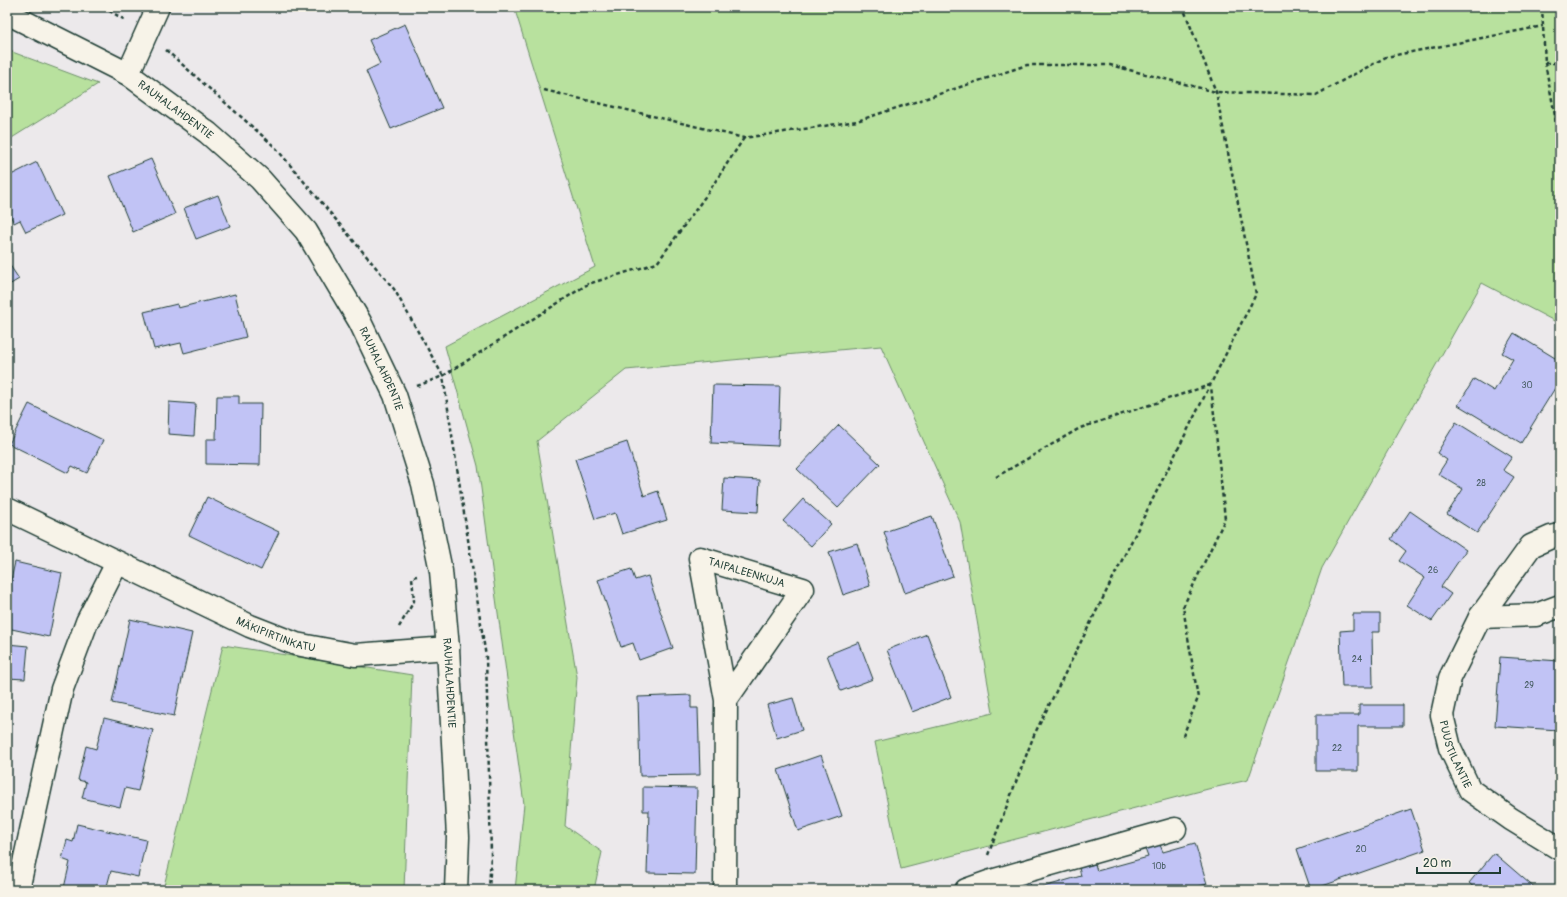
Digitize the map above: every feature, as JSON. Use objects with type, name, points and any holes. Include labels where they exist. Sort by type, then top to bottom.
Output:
[{"type":"street","points":[[128,74],[158,7]]},
{"type":"street","name":"RAUHALAHDENTIE","points":[[7,13],[128,74],[208,133],[260,179],[306,231],[360,322],[395,395],[423,484],[441,571],[448,648],[458,837],[456,890]]},
{"type":"street","name":"MÄKIPIRTINKATU","points":[[7,509],[250,626],[296,644],[355,655],[448,648]]},
{"type":"street","name":"PUUSTILANTIE","points":[[1560,535],[1551,537],[1531,546],[1480,617],[1450,678],[1442,715],[1450,748],[1470,790],[1511,819],[1560,849]]},
{"type":"street","name":"TAIPALEENKUJA","points":[[725,890],[726,700],[700,558],[803,589],[726,700]]},
{"type":"street","points":[[18,890],[62,689],[87,622],[117,563]]},
{"type":"street","points":[[1480,617],[1536,615],[1560,606]]},
{"type":"street","points":[[971,888],[1175,829]]},
{"type":"path","points":[[971,888],[1034,735],[1256,294],[1216,92],[1183,7]]},
{"type":"path","points":[[1542,7],[1545,63],[1560,142]]},
{"type":"path","points":[[544,90],[744,138],[857,121],[1027,65],[1110,65],[1216,92],[1316,95],[1386,57],[1543,26]]},
{"type":"path","points":[[1545,63],[1560,62]]},
{"type":"path","points":[[395,395],[444,376],[588,284],[657,263],[707,194],[744,138]]},
{"type":"path","points":[[996,477],[1080,428],[1211,385]]},
{"type":"path","points":[[1183,736],[1198,698],[1183,606],[1225,519],[1211,385]]},
{"type":"path","points":[[394,629],[400,626],[414,601],[412,577],[441,571],[473,570]]},
{"type":"green space","points":[[514,7],[1560,7],[1560,324],[1482,283],[1322,568],[1248,780],[1208,789],[901,869],[875,742],[993,713],[960,522],[881,346],[626,370],[537,441],[577,677],[565,826],[602,852],[594,890],[515,890],[524,804],[478,466],[445,346],[595,267]]},
{"type":"green space","points":[[7,50],[98,84],[7,141]]},
{"type":"green space","points":[[223,645],[412,675],[404,890],[163,890]]},
{"type":"building","points":[[405,24],[442,108],[391,129],[366,71],[380,64],[369,40]]},
{"type":"building","points":[[151,159],[175,214],[133,232],[110,176]]},
{"type":"building","points":[[37,162],[62,215],[26,232],[20,220],[14,223],[7,209],[7,197],[9,196],[7,191],[7,177]]},
{"type":"building","points":[[218,195],[230,226],[196,239],[184,208]]},
{"type":"building","points":[[7,261],[19,279],[9,285],[7,282]]},
{"type":"building","points":[[235,294],[246,337],[184,353],[181,343],[154,349],[144,312],[177,304],[178,308]]},
{"type":"building","points":[[1514,333],[1560,361],[1560,380],[1521,443],[1458,405],[1474,379],[1494,391],[1513,359],[1502,353]]},
{"type":"building","points":[[713,385],[780,386],[778,446],[711,443]]},
{"type":"building","points":[[217,396],[239,396],[239,404],[261,404],[260,465],[206,464],[206,439],[216,439]]},
{"type":"building","points":[[169,402],[196,404],[194,436],[168,434]]},
{"type":"building","points":[[29,404],[103,440],[87,473],[72,466],[68,473],[9,444]]},
{"type":"building","points":[[1456,422],[1512,457],[1503,470],[1514,477],[1477,533],[1447,514],[1463,489],[1438,474],[1447,460],[1437,453]]},
{"type":"building","points":[[839,425],[880,464],[838,508],[797,469]]},
{"type":"building","points":[[627,442],[644,496],[658,491],[667,520],[622,534],[615,513],[595,519],[575,459]]},
{"type":"building","points":[[724,478],[760,480],[758,512],[722,510]]},
{"type":"building","points":[[207,497],[279,532],[261,570],[189,535]]},
{"type":"building","points":[[803,499],[831,524],[811,546],[783,521]]},
{"type":"building","points":[[1410,511],[1466,550],[1441,587],[1451,594],[1432,621],[1407,605],[1425,578],[1399,561],[1406,551],[1391,539]]},
{"type":"building","points":[[932,516],[953,576],[905,593],[884,532]]},
{"type":"building","points":[[857,543],[870,586],[843,595],[829,552]]},
{"type":"building","points":[[15,562],[62,573],[49,637],[7,628],[7,598]]},
{"type":"building","points":[[631,569],[635,580],[648,576],[673,648],[639,660],[633,643],[621,647],[598,580]]},
{"type":"building","points":[[1353,614],[1380,614],[1380,632],[1372,632],[1373,687],[1342,687],[1340,631],[1353,630]]},
{"type":"building","points":[[130,619],[192,633],[174,716],[112,703]]},
{"type":"building","points":[[927,634],[951,697],[912,712],[887,650]]},
{"type":"building","points":[[859,642],[873,679],[841,691],[827,655]]},
{"type":"building","points":[[7,644],[28,646],[25,679],[7,678]]},
{"type":"building","points":[[1500,657],[1560,661],[1559,730],[1495,726]]},
{"type":"building","points":[[691,695],[691,708],[698,708],[700,775],[640,776],[638,697]]},
{"type":"building","points":[[793,698],[802,730],[777,738],[767,705]]},
{"type":"building","points":[[1359,705],[1403,705],[1403,726],[1358,726],[1358,771],[1316,771],[1316,715],[1359,715]]},
{"type":"building","points":[[104,718],[153,730],[138,791],[125,788],[120,807],[82,798],[86,782],[78,780],[86,746],[96,749]]},
{"type":"building","points":[[821,755],[842,816],[798,831],[778,770]]},
{"type":"building","points":[[643,787],[697,788],[695,874],[647,873],[649,811],[643,811]]},
{"type":"building","points":[[1411,809],[1425,850],[1311,890],[1297,849]]},
{"type":"building","points":[[77,824],[146,840],[138,877],[111,871],[106,890],[72,890],[64,888],[70,862],[62,859],[67,840],[73,842]]},
{"type":"building","points":[[1195,843],[1207,884],[1186,890],[1033,890],[1081,876],[1079,868],[1095,864],[1097,871],[1148,857],[1145,849],[1160,845],[1163,852]]},
{"type":"building","points":[[1494,853],[1537,890],[1477,890],[1469,883]]},
{"type":"building","points":[[1029,883],[1031,890],[1014,890],[1013,888]]}]
